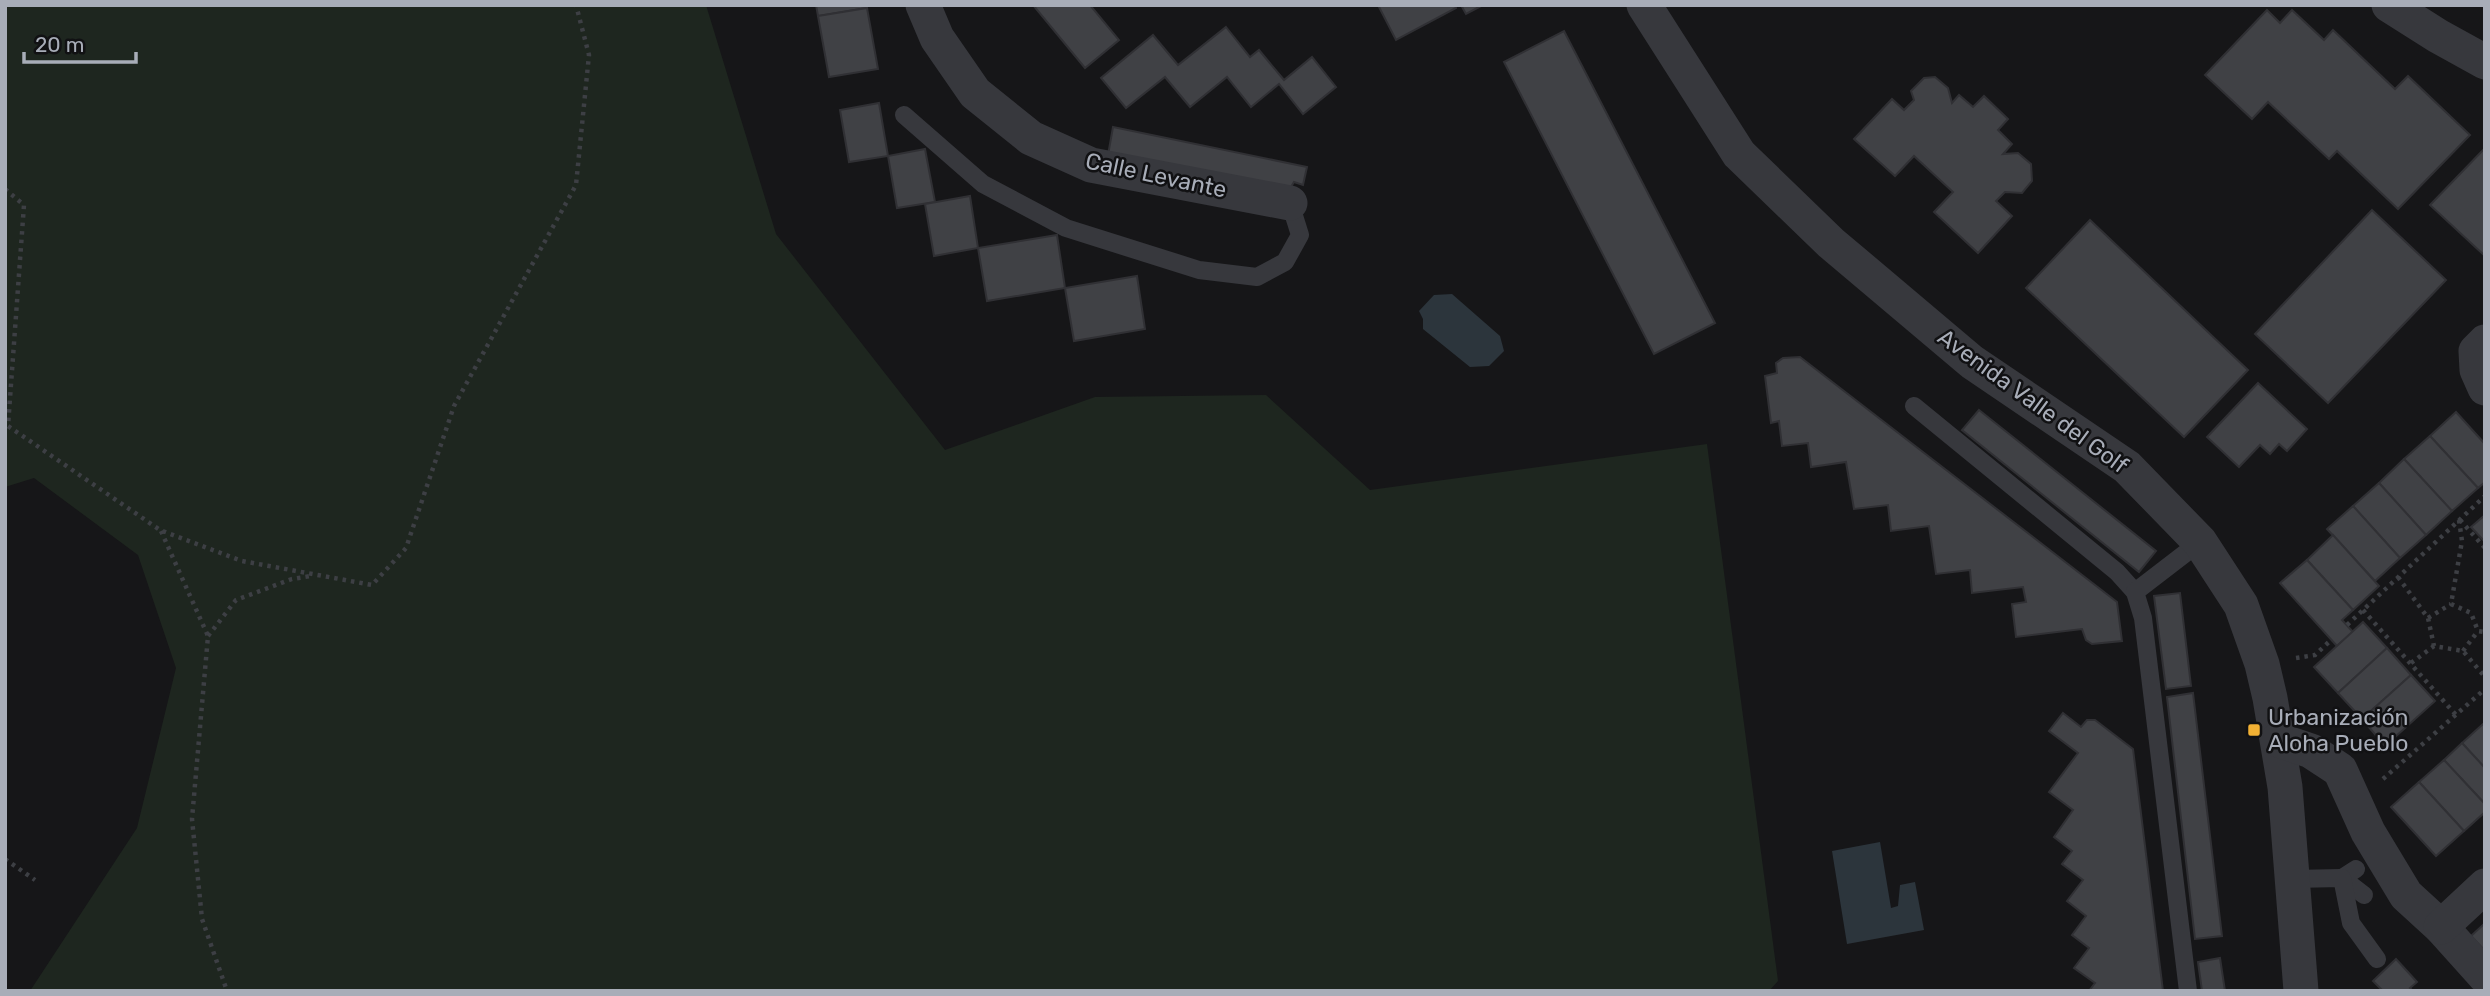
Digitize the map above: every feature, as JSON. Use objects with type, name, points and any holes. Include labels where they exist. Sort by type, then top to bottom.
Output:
[{"type":"street","name":"Calle Levante","points":[[923,5],[937,38],[975,93],[1031,138],[1091,165],[1290,203]]},
{"type":"street","name":"Avenida Valle del Golf","points":[[1644,5],[1739,154],[1831,243],[1972,362],[2127,467],[2200,542],[2241,605],[2262,664],[2285,787],[2301,991]]},
{"type":"street","points":[[2389,5],[2485,62]]},
{"type":"street","points":[[2485,342],[2476,351],[2477,370],[2485,388]]},
{"type":"street","points":[[2278,740],[2311,751],[2340,770],[2368,832],[2406,895],[2441,927],[2485,976]]},
{"type":"street","points":[[2441,927],[2485,886]]},
{"type":"lane","points":[[904,115],[983,184],[1006,197],[1066,228],[1199,270],[1257,277],[1285,262],[1300,236],[1290,203]]},
{"type":"lane","points":[[1914,405],[2117,572],[2135,592],[2143,618],[2188,991]]},
{"type":"lane","points":[[2135,592],[2200,542]]},
{"type":"lane","points":[[2292,879],[2349,873]]},
{"type":"lane","points":[[2349,873],[2364,895]]},
{"type":"lane","points":[[2349,873],[2351,923],[2377,959]]},
{"type":"path","points":[[5,189],[24,205],[6,428],[160,530],[242,561],[372,585],[406,548],[454,406],[576,185],[589,55],[576,5]]},
{"type":"path","points":[[2347,625],[2485,496]]},
{"type":"path","points":[[2459,519],[2485,548]]},
{"type":"path","points":[[2428,618],[2451,604],[2462,541],[2459,519]]},
{"type":"path","points":[[160,530],[208,636],[192,819],[202,919],[227,991]]},
{"type":"path","points":[[208,636],[236,600],[292,579],[316,575]]},
{"type":"path","points":[[2398,576],[2428,618],[2434,646]]},
{"type":"path","points":[[2451,604],[2471,614],[2478,631]]},
{"type":"path","points":[[2363,610],[2456,715]]},
{"type":"path","points":[[2478,631],[2485,632]]},
{"type":"path","points":[[2463,651],[2478,631]]},
{"type":"path","points":[[2411,663],[2434,646],[2463,651],[2485,677]]},
{"type":"path","points":[[2355,804],[2485,689]]},
{"type":"path","points":[[5,859],[35,880]]},
{"type":"shaded area","points":[[5,5],[706,5],[776,234],[945,450],[1095,397],[1266,395],[1370,490],[1707,444],[1778,981],[1769,991],[30,991],[137,828],[176,668],[138,555],[34,478],[5,487]]},
{"type":"shaded area","points":[[1452,294],[1500,336],[1504,351],[1489,366],[1470,367],[1423,329],[1423,319],[1419,311],[1434,295]]},
{"type":"shaded area","points":[[1880,842],[1891,908],[1898,906],[1900,885],[1915,882],[1924,930],[1847,944],[1832,851]]},
{"type":"building","points":[[816,5],[866,5],[867,8],[818,16]]},
{"type":"building","points":[[1033,5],[1090,5],[1119,40],[1085,68]]},
{"type":"building","points":[[1378,5],[1455,5],[1456,8],[1396,40]]},
{"type":"building","points":[[1461,5],[1483,5],[1466,14]]},
{"type":"building","points":[[867,8],[878,69],[829,77],[818,16]]},
{"type":"building","points":[[2267,10],[2280,23],[2292,10],[2324,40],[2333,30],[2395,89],[2408,76],[2470,135],[2398,209],[2337,151],[2329,159],[2268,102],[2252,119],[2205,75]]},
{"type":"building","points":[[1226,27],[1250,57],[1259,50],[1284,80],[1312,57],[1336,87],[1303,114],[1279,84],[1251,107],[1227,77],[1190,107],[1165,77],[1126,108],[1101,78],[1153,35],[1178,65]]},
{"type":"building","points":[[1564,31],[1715,323],[1654,354],[1504,62]]},
{"type":"building","points":[[1935,77],[1948,88],[1952,103],[1959,95],[1973,107],[1984,96],[2008,119],[1998,130],[2012,144],[2003,154],[2018,153],[2031,164],[2032,181],[2022,193],[2005,192],[1996,201],[2012,216],[1978,253],[1934,212],[1953,192],[1914,156],[1895,176],[1854,139],[1892,99],[1904,110],[1914,100],[1911,91],[1924,78]]},
{"type":"building","points":[[879,103],[888,156],[849,162],[840,110]]},
{"type":"building","points":[[1113,127],[1307,167],[1303,185],[1294,182],[1288,192],[1108,155]]},
{"type":"building","points":[[2485,148],[2485,256],[2430,205]]},
{"type":"building","points":[[925,149],[935,202],[897,208],[888,156]]},
{"type":"building","points":[[970,196],[978,248],[934,256],[925,204]]},
{"type":"building","points":[[2372,210],[2446,280],[2328,403],[2255,334]]},
{"type":"building","points":[[2090,220],[2248,370],[2184,437],[2026,288]]},
{"type":"building","points":[[1057,235],[1065,288],[987,301],[978,248]]},
{"type":"building","points":[[1137,276],[1145,329],[1074,341],[1065,288]]},
{"type":"building","points":[[1800,357],[2117,602],[2122,641],[2092,644],[2086,640],[2082,629],[2016,637],[2012,604],[2026,602],[2023,587],[1972,593],[1970,570],[1936,574],[1929,526],[1891,531],[1888,505],[1854,509],[1846,462],[1811,467],[1808,443],[1782,446],[1779,421],[1771,423],[1765,376],[1777,373],[1776,363],[1783,358]]},
{"type":"building","points":[[2258,383],[2307,429],[2287,451],[2279,444],[2270,454],[2260,445],[2239,467],[2207,437]]},
{"type":"building","points":[[1979,410],[2156,551],[2139,572],[1962,430]]},
{"type":"building","points":[[2456,412],[2485,444],[2485,482],[2478,488],[2430,436]]},
{"type":"building","points":[[2430,436],[2478,488],[2452,511],[2404,459]]},
{"type":"building","points":[[2404,459],[2452,511],[2426,535],[2379,483]]},
{"type":"building","points":[[2379,483],[2426,535],[2400,558],[2353,506]]},
{"type":"building","points":[[2353,506],[2400,558],[2375,581],[2327,529]]},
{"type":"building","points":[[2485,515],[2485,542],[2471,527]]},
{"type":"building","points":[[2333,535],[2379,586],[2353,610],[2307,560]]},
{"type":"building","points":[[2307,560],[2353,610],[2342,620],[2353,632],[2337,646],[2280,583]]},
{"type":"building","points":[[2180,593],[2191,686],[2166,689],[2154,596]]},
{"type":"building","points":[[2363,622],[2387,648],[2338,693],[2314,667]]},
{"type":"building","points":[[2387,648],[2411,675],[2362,719],[2338,693]]},
{"type":"building","points":[[2411,675],[2435,701],[2385,746],[2362,719]]},
{"type":"building","points":[[2193,693],[2222,936],[2195,939],[2167,697]]},
{"type":"building","points":[[2063,713],[2081,727],[2087,720],[2095,720],[2133,749],[2163,991],[2089,991],[2095,983],[2074,968],[2089,948],[2072,935],[2086,916],[2067,901],[2083,880],[2062,864],[2072,851],[2054,837],[2073,810],[2049,792],[2078,753],[2049,731]]},
{"type":"building","points":[[2483,724],[2485,727],[2485,768],[2462,743]]},
{"type":"building","points":[[2462,743],[2485,768],[2485,804],[2444,760]]},
{"type":"building","points":[[2444,760],[2485,804],[2485,812],[2464,831],[2419,782]]},
{"type":"building","points":[[2419,782],[2464,831],[2436,856],[2391,807]]},
{"type":"building","points":[[2485,923],[2485,951],[2471,936]]},
{"type":"building","points":[[2220,958],[2225,991],[2202,991],[2198,962]]},
{"type":"building","points":[[2396,959],[2417,982],[2410,988],[2413,991],[2383,991],[2373,981]]},
{"type":"place","name":"Urbanización Aloha Pueblo","points":[[2254,730]]}]
